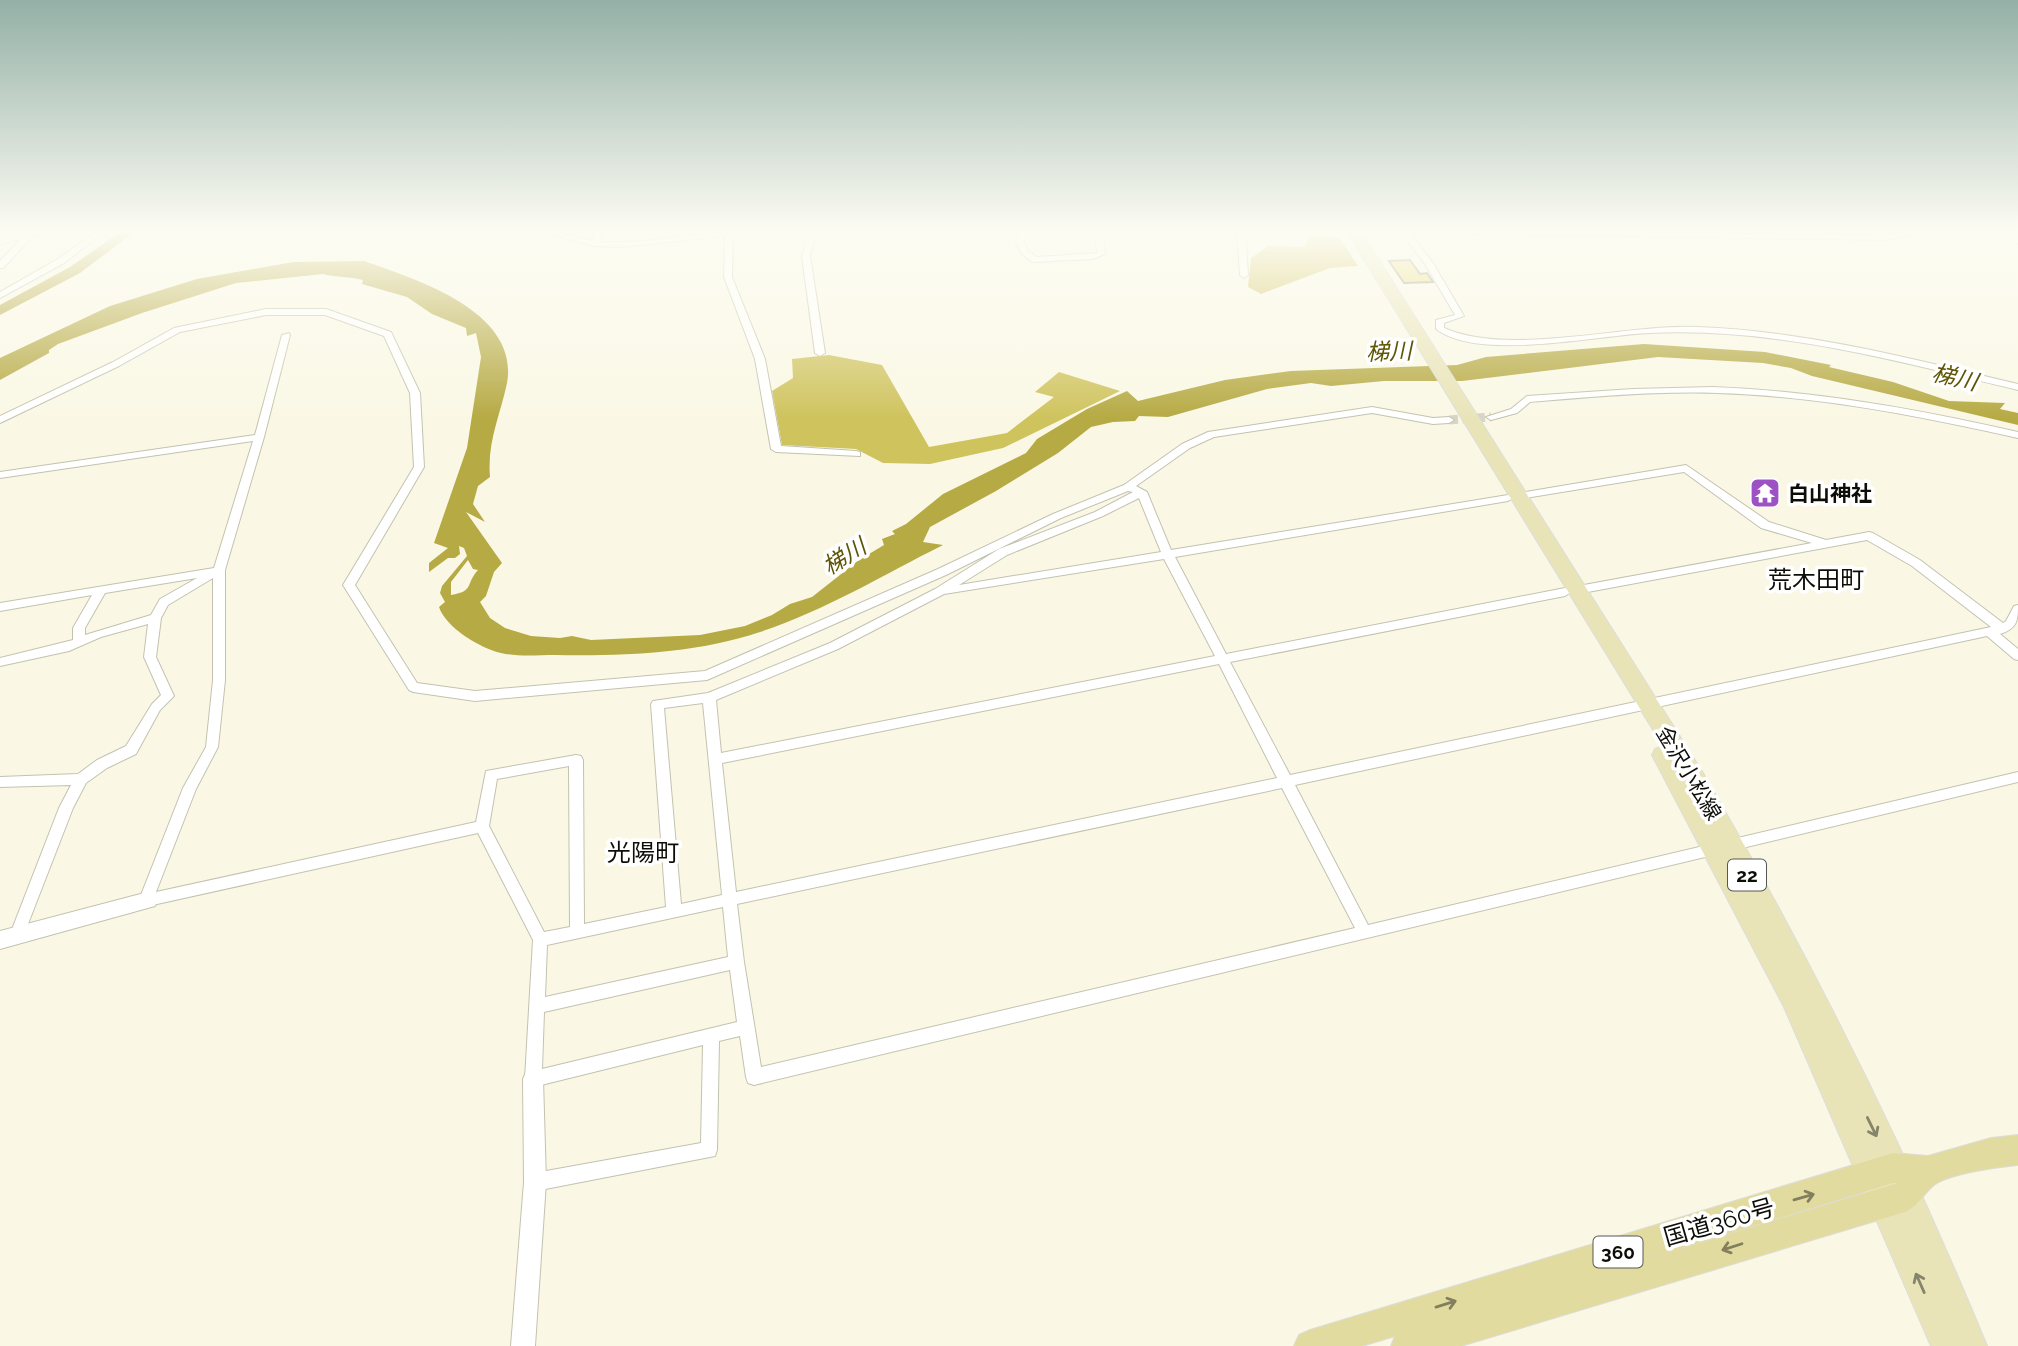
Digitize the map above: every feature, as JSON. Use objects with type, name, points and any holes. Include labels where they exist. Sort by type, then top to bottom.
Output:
[{"type":"highway","points":[[1889,1186],[1928,1171],[1991,1153],[2018,1150]]},
{"type":"highway","name":"国道360号","points":[[1310,1346],[1411,1338],[1889,1186]]},
{"type":"main road","name":"金沢小松線","points":[[1385,293],[1467,418],[1641,706],[1678,781],[1723,848],[1794,999],[1971,1346]]},
{"type":"main road","name":"金沢小松線","points":[[1390,293],[1417,340]]},
{"type":"main road","name":"金沢小松線","points":[[1889,1186],[1947,1346]]},
{"type":"street","points":[[733,293],[760,359],[776,449],[856,454]]},
{"type":"street","points":[[811,293],[820,353]]},
{"type":"street","points":[[1447,293],[1461,316],[1439,322],[1440,329],[1448,335],[1488,341],[1516,341],[1680,329],[1742,333],[1863,353],[2018,387]]},
{"type":"street","points":[[0,419],[116,364],[177,330],[266,312],[326,312],[388,334],[415,393],[419,467],[349,585],[413,687],[475,696],[707,675],[942,572],[1057,516],[1128,488],[1186,446],[1212,434],[1372,411],[1433,421],[1514,411],[1527,399],[1658,391],[1738,391],[1933,414],[2018,435]]},
{"type":"street","points":[[148,900],[190,788],[212,747],[219,680],[219,570],[286,335]]},
{"type":"street","points":[[0,475],[259,437]]},
{"type":"street","points":[[939,592],[1686,468],[1765,525],[1826,543]]},
{"type":"street","points":[[1128,488],[1142,492]]},
{"type":"street","points":[[1142,492],[1167,553],[1224,657],[1365,933]]},
{"type":"street","points":[[674,910],[657,704],[709,698],[835,646],[939,592],[1003,552],[1099,514],[1142,492]]},
{"type":"street","points":[[715,759],[1224,657],[1870,536],[1916,563],[1996,630],[2018,656]]},
{"type":"street","points":[[0,607],[219,570]]},
{"type":"street","points":[[8,939],[81,779],[102,764],[131,750],[156,707],[168,696],[149,657],[155,618],[164,602],[219,570]]},
{"type":"street","points":[[79,642],[79,628],[101,590]]},
{"type":"street","points":[[540,940],[1996,630],[2011,624],[2017,614]]},
{"type":"street","points":[[0,662],[69,647],[97,634],[155,618]]},
{"type":"street","points":[[709,698],[736,962],[754,1077],[2018,776]]},
{"type":"street","points":[[523,1346],[535,1182],[533,1079],[540,940],[482,826],[491,775],[576,760],[577,931]]},
{"type":"street","points":[[0,782],[81,779]]},
{"type":"street","points":[[8,939],[148,900],[482,826]]},
{"type":"street","points":[[537,1006],[736,962]]},
{"type":"street","points":[[533,1079],[746,1027]]},
{"type":"street","points":[[535,1182],[709,1150],[711,1035]]},
{"type":"shaded area","points":[[152,293],[205,293],[58,344],[49,350],[49,353],[0,380],[0,358],[110,306]]},
{"type":"shaded area","points":[[393,293],[442,293],[460,302],[481,318],[497,336],[507,358],[507,383],[492,441],[490,477],[478,486],[473,504],[485,522],[466,512],[502,563],[494,572],[486,596],[480,602],[490,618],[505,628],[531,636],[572,636],[591,640],[700,635],[745,626],[772,615],[790,604],[812,597],[859,560],[884,545],[882,539],[895,534],[892,531],[906,524],[943,494],[1026,453],[1037,439],[1087,409],[1127,391],[1138,401],[1225,380],[1291,371],[1457,365],[1486,357],[1644,344],[1765,352],[1831,365],[1829,367],[1893,382],[1949,401],[2005,403],[2000,409],[2018,413],[2018,425],[1812,376],[1791,368],[1763,363],[1658,357],[1462,381],[1384,381],[1331,386],[1311,383],[1267,389],[1168,417],[1139,416],[1135,421],[1091,427],[1058,453],[930,527],[923,542],[943,545],[830,603],[760,632],[710,645],[658,652],[514,655],[501,653],[474,642],[449,622],[439,607],[445,602],[440,593],[442,586],[467,556],[464,548],[459,546],[460,554],[455,558],[448,558],[429,572],[429,563],[448,548],[434,543],[467,448],[481,357],[476,333],[467,336],[466,328],[432,314],[407,297]],"holes":[[[468,560],[473,569],[478,570],[467,589],[451,595],[451,582]]]},
{"type":"shaded area","points":[[829,355],[882,365],[929,447],[1007,433],[1054,397],[1035,392],[1059,372],[1120,391],[1003,448],[930,464],[883,463],[856,449],[782,445],[772,391],[793,378],[792,359]]},
{"type":"waterway","points":[[0,311],[33,293]]},
{"type":"tunnel","points":[[1449,420],[1491,417]]},
{"type":"place","name":"白山神社","points":[[1765,493]]},
{"type":"district","name":"荒木田町","points":[[1816,579]]},
{"type":"district","name":"光陽町","points":[[643,852]]},
{"type":"water label","name":"梯川","points":[[1389,351]]},
{"type":"water label","name":"梯川","points":[[1955,377]]},
{"type":"water label","name":"梯川","points":[[844,556]]}]
